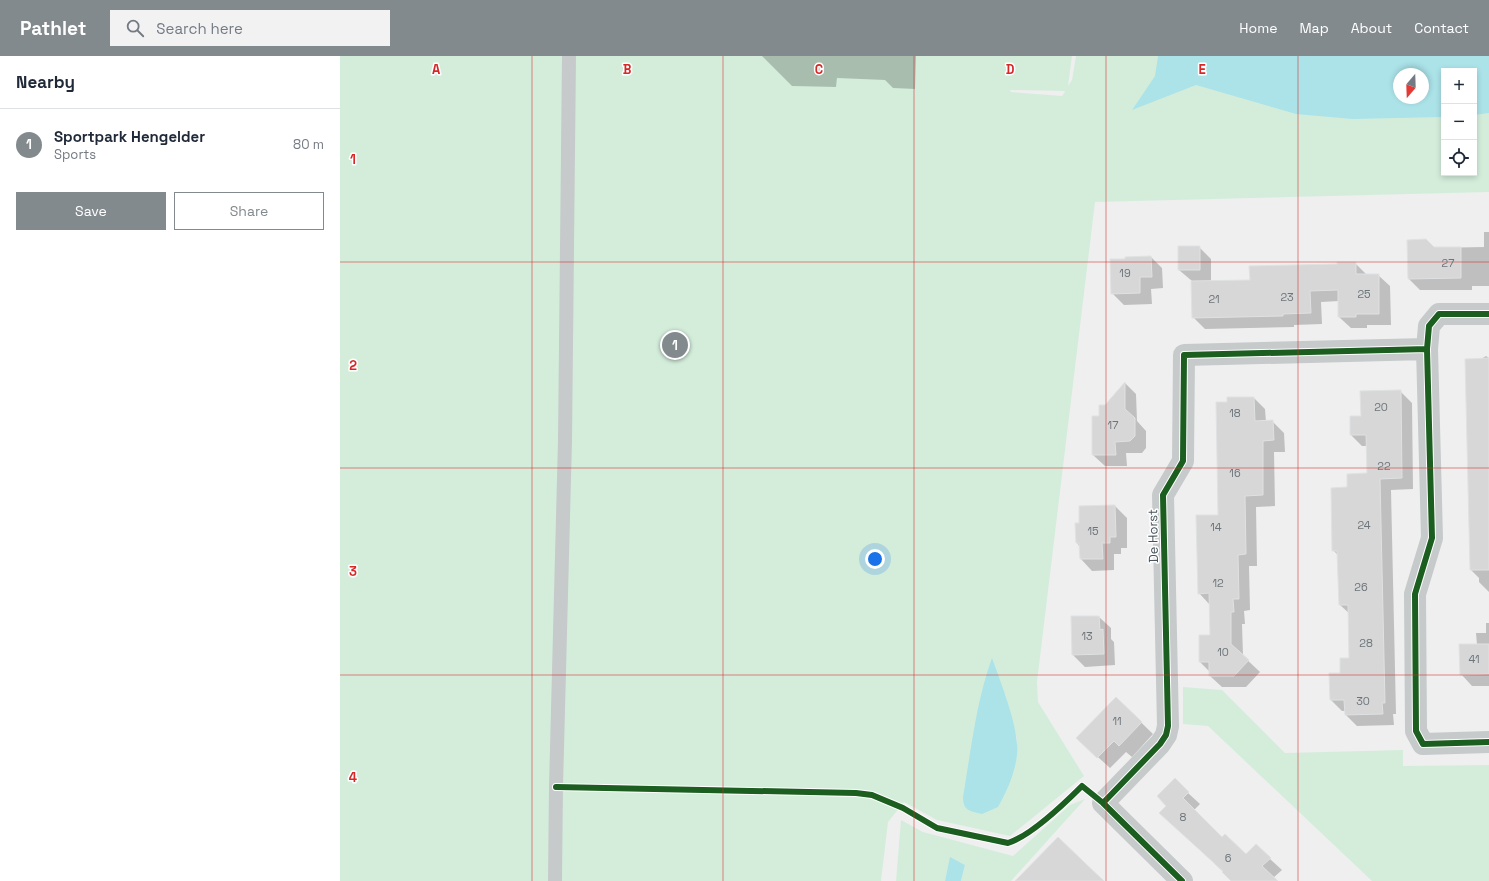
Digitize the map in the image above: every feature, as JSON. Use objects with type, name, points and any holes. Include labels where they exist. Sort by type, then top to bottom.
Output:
[{"type":"street","points":[[1489,314],[1439,314],[1429,326],[1426,349],[1432,538],[1415,594],[1416,731],[1423,744],[1489,742]]},
{"type":"street","name":"De Horst","points":[[1182,881],[1103,803],[1160,744],[1166,736],[1168,726],[1163,495],[1183,461],[1184,355],[1426,349]]},
{"type":"lane","points":[[555,881],[565,440],[570,56]]},
{"type":"green space","points":[[340,56],[1072,56],[1068,86],[1072,80],[1076,56],[1489,56],[1489,192],[1095,202],[1037,682],[1038,702],[1084,776],[1010,836],[937,820],[904,802],[888,822],[881,881],[340,881]],"holes":[[[1010,90],[1064,91],[1065,92],[1062,96],[1011,92]],[[1005,693],[1017,739],[1017,755],[1013,774]]]},
{"type":"green space","points":[[1183,687],[1222,690],[1285,753],[1403,750],[1403,766],[1489,765],[1489,881],[1372,881],[1208,726],[1183,724]]},
{"type":"green space","points":[[1085,799],[1011,881],[961,881],[965,865],[951,858],[945,881],[896,881],[901,820],[923,832],[1013,856],[1070,805]]},
{"type":"water","points":[[1158,56],[1489,56],[1489,113],[1477,115],[1477,68],[1441,68],[1441,117],[1352,119],[1296,114],[1196,85],[1132,110],[1155,76]]},
{"type":"water","points":[[992,658],[1013,720],[1016,733],[1017,755],[1010,782],[998,807],[982,814],[968,810],[964,805],[963,797],[978,709],[986,675]]},
{"type":"water","points":[[950,857],[965,865],[961,881],[945,881]]},
{"type":"building","points":[[1426,239],[1434,247],[1461,247],[1461,278],[1408,279],[1407,240]]},
{"type":"building","points":[[1178,246],[1200,246],[1200,270],[1178,270]]},
{"type":"building","points":[[1151,256],[1152,277],[1140,277],[1140,293],[1111,294],[1110,259]]},
{"type":"building","points":[[1337,262],[1356,262],[1356,274],[1379,274],[1379,314],[1356,314],[1356,317],[1338,317],[1338,290],[1310,291],[1311,313],[1283,314],[1283,316],[1192,318],[1191,281],[1250,280],[1249,266],[1337,264]]},
{"type":"building","points":[[1489,358],[1489,570],[1470,570],[1465,359]]},
{"type":"building","points":[[1125,382],[1125,409],[1135,418],[1135,436],[1130,441],[1115,442],[1116,455],[1092,455],[1092,416],[1099,416],[1099,405],[1105,405]]},
{"type":"building","points":[[1401,390],[1402,478],[1380,479],[1385,703],[1382,703],[1383,714],[1345,715],[1344,700],[1330,700],[1329,673],[1340,673],[1340,658],[1349,658],[1348,605],[1339,605],[1337,551],[1332,551],[1331,488],[1347,487],[1347,474],[1367,473],[1366,435],[1350,435],[1350,416],[1361,416],[1360,391]]},
{"type":"building","points":[[1227,397],[1254,397],[1255,421],[1273,420],[1274,440],[1263,441],[1263,495],[1245,496],[1246,554],[1238,555],[1239,599],[1233,599],[1234,612],[1231,612],[1231,644],[1249,660],[1234,676],[1209,676],[1209,662],[1199,662],[1199,635],[1210,635],[1209,593],[1198,594],[1196,515],[1218,515],[1216,402],[1227,402]]},
{"type":"building","points":[[1115,505],[1116,537],[1110,537],[1110,543],[1102,543],[1103,559],[1080,559],[1079,543],[1076,543],[1075,523],[1079,523],[1079,506]]},
{"type":"building","points":[[1071,616],[1099,616],[1100,630],[1103,629],[1104,654],[1072,655]]},
{"type":"building","points":[[1459,644],[1489,644],[1489,674],[1460,675]]},
{"type":"building","points":[[1116,697],[1142,722],[1119,746],[1114,741],[1097,758],[1076,738]]},
{"type":"building","points":[[1175,778],[1189,792],[1183,798],[1222,837],[1225,834],[1246,854],[1256,844],[1271,858],[1262,866],[1278,881],[1231,881],[1222,872],[1223,871],[1159,813],[1166,806],[1157,796]]},
{"type":"building","points":[[1058,837],[1084,862],[1104,881],[1015,881]]},
{"type":"cycle path","points":[[1489,314],[1439,314],[1429,326],[1427,349],[1432,538],[1415,594],[1416,731],[1423,744],[1489,742]]},
{"type":"cycle path","points":[[1103,803],[1160,744],[1166,735],[1168,726],[1163,495],[1183,461],[1184,355],[1427,349]]},
{"type":"cycle path","points":[[556,787],[856,793],[872,795],[903,808],[937,828],[1008,843],[1026,834],[1037,826],[1057,810],[1082,786],[1103,803],[1182,881]]},
{"type":"place","name":"Sportpark Hengelder","points":[[675,345]]}]
